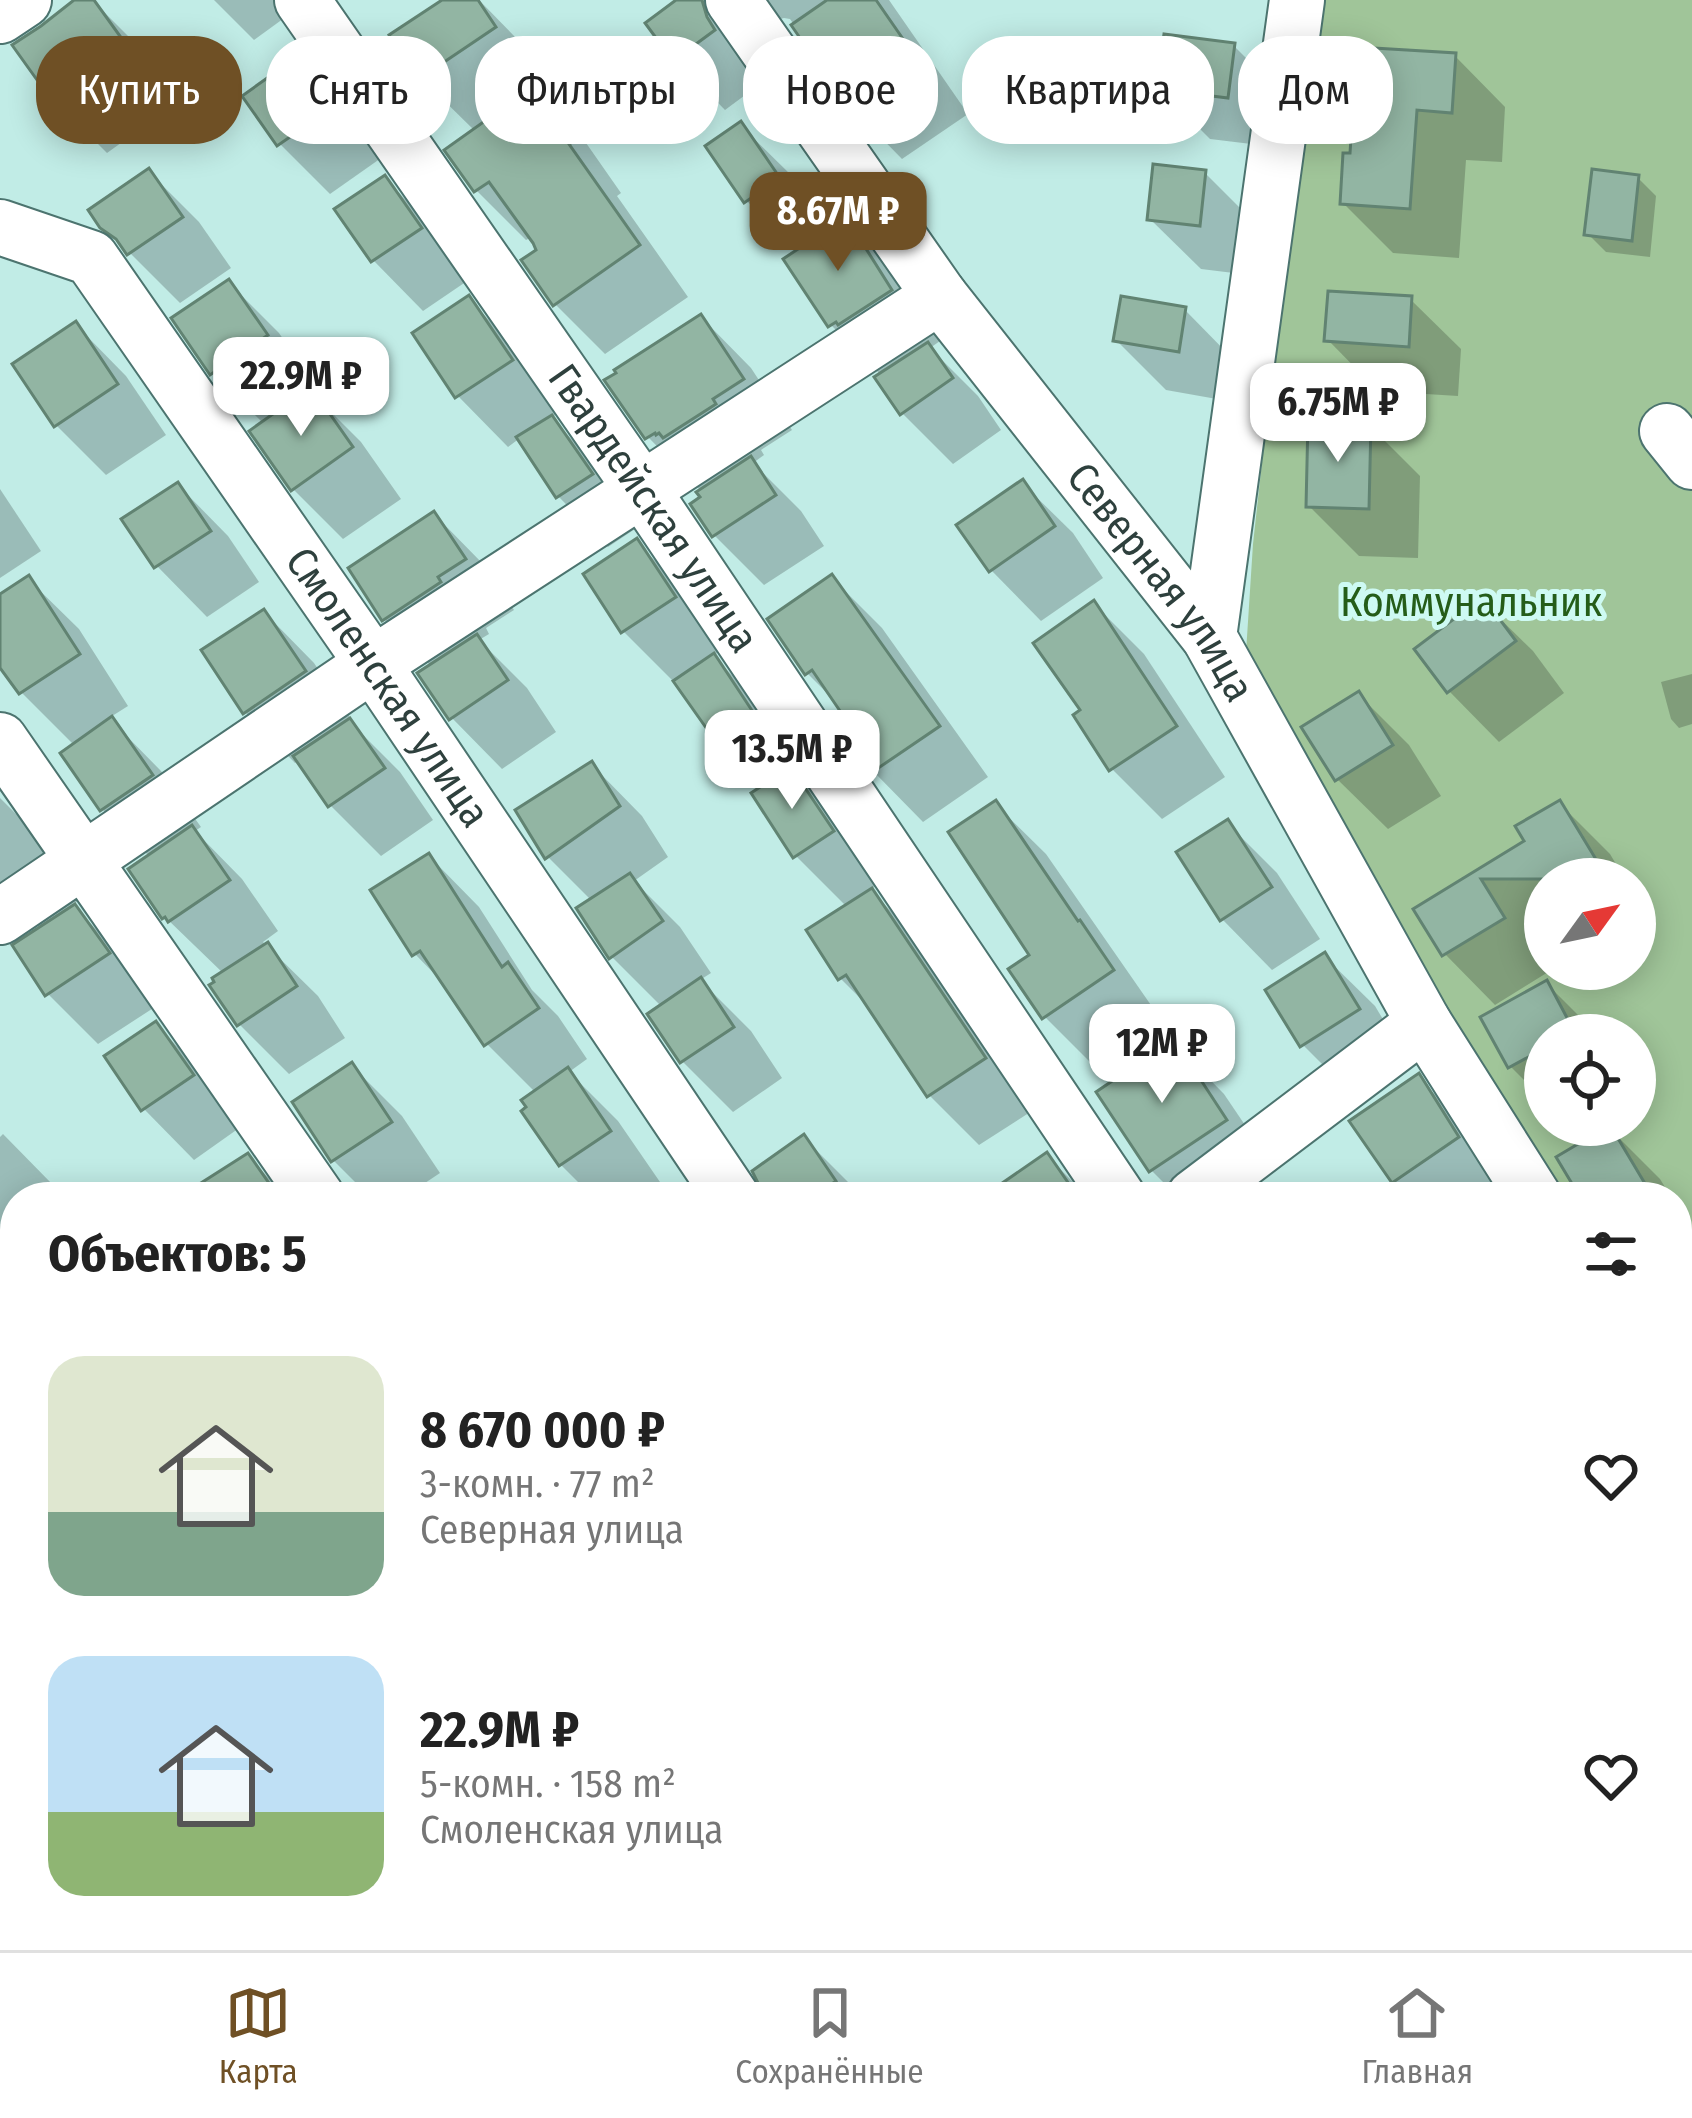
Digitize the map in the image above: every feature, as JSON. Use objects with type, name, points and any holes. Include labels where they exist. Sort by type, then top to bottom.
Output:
[{"type":"street","points":[[0,16],[23,0]]},
{"type":"street","name":"Гвардейская улица","points":[[302,0],[643,491],[1108,1182]]},
{"type":"street","name":"Северная улица","points":[[733,0],[940,296],[1209,637],[1424,1023],[1525,1182]]},
{"type":"street","points":[[1209,637],[1297,0]]},
{"type":"street","name":"Смоленская улица","points":[[0,227],[91,258],[373,664],[722,1182]]},
{"type":"street","points":[[0,916],[373,664],[940,296]]},
{"type":"street","points":[[0,740],[307,1182]]},
{"type":"street","points":[[1214,1182],[1424,1023]]},
{"type":"green space","name":"Коммунальник","points":[[1313,0],[1692,0],[1692,1182],[1546,1182],[1525,1146],[1656,1146],[1656,1014],[1524,1014],[1524,1144],[1245,668],[1253,544],[1297,144],[1393,144],[1393,36],[1309,36]]},
{"type":"building","points":[[74,0],[94,0],[120,36],[36,36],[36,78],[12,45]]},
{"type":"building","points":[[442,0],[478,0],[496,27],[475,36],[475,41],[451,57],[451,36],[389,35]]},
{"type":"building","points":[[676,0],[702,0],[715,30],[707,36],[655,36],[645,23]]},
{"type":"building","points":[[827,0],[876,0],[901,36],[799,36],[791,25]]},
{"type":"building","points":[[1214,40],[1235,43],[1228,98],[1214,96]]},
{"type":"building","points":[[1393,49],[1456,53],[1452,113],[1417,110],[1410,209],[1340,204],[1343,153],[1350,153],[1351,144],[1393,144]]},
{"type":"building","points":[[266,79],[266,130],[242,96]]},
{"type":"building","points":[[741,121],[743,144],[757,144],[780,178],[744,203],[705,146],[719,144],[719,136]]},
{"type":"building","points":[[475,128],[475,144],[569,144],[640,245],[553,306],[521,260],[536,250],[533,243],[489,182],[474,192],[444,150]]},
{"type":"building","points":[[1153,164],[1206,170],[1200,226],[1147,220]]},
{"type":"building","points":[[149,168],[183,217],[127,255],[88,210]]},
{"type":"building","points":[[1592,169],[1639,175],[1632,241],[1584,235]]},
{"type":"building","points":[[385,175],[422,228],[371,262],[334,209]]},
{"type":"building","points":[[846,217],[892,290],[828,327],[783,259]]},
{"type":"building","points":[[229,279],[268,335],[210,375],[171,318]]},
{"type":"building","points":[[1328,291],[1412,296],[1409,347],[1324,341]]},
{"type":"building","points":[[469,295],[513,360],[455,398],[412,333]]},
{"type":"building","points":[[1121,296],[1186,307],[1179,352],[1113,341]]},
{"type":"building","points":[[701,314],[744,379],[713,399],[716,404],[663,438],[655,433],[645,439],[604,380]]},
{"type":"building","points":[[76,321],[118,384],[54,427],[12,364]]},
{"type":"building","points":[[928,342],[953,378],[900,415],[874,377]]},
{"type":"building","points":[[311,387],[353,447],[291,491],[249,431]]},
{"type":"building","points":[[552,415],[593,474],[556,498],[516,437]]},
{"type":"building","points":[[1308,420],[1371,423],[1369,509],[1306,507]]},
{"type":"building","points":[[751,456],[776,495],[712,537],[690,504],[700,497],[696,492]]},
{"type":"building","points":[[1023,479],[1055,526],[989,572],[956,525]]},
{"type":"building","points":[[178,482],[211,531],[154,568],[121,519]]},
{"type":"building","points":[[434,511],[466,559],[438,577],[441,582],[382,621],[348,568]]},
{"type":"building","points":[[637,538],[676,597],[621,633],[583,574]]},
{"type":"building","points":[[832,574],[940,726],[871,773],[843,732],[851,727],[812,670],[805,675],[767,619]]},
{"type":"building","points":[[29,575],[80,654],[19,694],[0,668],[0,594]]},
{"type":"building","points":[[1483,597],[1516,641],[1447,693],[1414,649]]},
{"type":"building","points":[[1094,600],[1177,726],[1109,771],[1073,715],[1080,710],[1033,643]]},
{"type":"building","points":[[264,609],[306,671],[243,714],[201,650]]},
{"type":"building","points":[[477,634],[508,680],[449,720],[417,673]]},
{"type":"building","points":[[714,653],[753,712],[714,739],[673,681]]},
{"type":"building","points":[[1359,691],[1393,745],[1335,781],[1301,727]]},
{"type":"building","points":[[112,716],[153,775],[100,811],[60,753]]},
{"type":"building","points":[[350,718],[385,768],[328,807],[293,756]]},
{"type":"building","points":[[592,761],[620,806],[545,859],[515,810]]},
{"type":"building","points":[[791,767],[834,831],[793,858],[751,793]]},
{"type":"building","points":[[996,800],[1114,970],[1042,1019],[1008,969],[1029,955],[948,832]]},
{"type":"building","points":[[1560,800],[1595,858],[1524,858],[1524,879],[1481,879],[1505,918],[1442,956],[1413,909],[1524,841],[1515,826]]},
{"type":"building","points":[[1228,819],[1272,887],[1220,921],[1176,852]]},
{"type":"building","points":[[192,825],[230,880],[168,922],[128,869]]},
{"type":"building","points":[[429,853],[502,967],[508,962],[539,1008],[484,1046],[420,951],[412,956],[370,890]]},
{"type":"building","points":[[630,873],[663,921],[609,959],[576,908]]},
{"type":"building","points":[[872,888],[986,1058],[927,1097],[846,975],[838,980],[806,930]]},
{"type":"building","points":[[75,904],[110,953],[45,996],[12,945]]},
{"type":"building","points":[[268,942],[297,986],[237,1026],[209,985],[212,978]]},
{"type":"building","points":[[1325,952],[1360,1009],[1300,1047],[1265,990]]},
{"type":"building","points":[[701,977],[734,1027],[680,1063],[647,1014]]},
{"type":"building","points":[[1529,990],[1552,990],[1565,1014],[1524,1014],[1524,1059],[1508,1068],[1480,1017]]},
{"type":"building","points":[[156,1021],[194,1075],[141,1111],[104,1056]]},
{"type":"building","points":[[1174,1039],[1227,1120],[1149,1172],[1096,1092]]},
{"type":"building","points":[[352,1062],[392,1122],[331,1162],[292,1102]]},
{"type":"building","points":[[568,1067],[611,1131],[559,1166],[521,1111],[526,1107],[521,1100]]},
{"type":"building","points":[[1419,1073],[1459,1137],[1391,1182],[1349,1121]]},
{"type":"building","points":[[804,1134],[836,1181],[758,1182],[752,1171]]},
{"type":"building","points":[[1575,1146],[1623,1146],[1644,1182],[1571,1182],[1556,1157]]},
{"type":"building","points":[[1047,1152],[1068,1182],[1004,1182]]},
{"type":"building","points":[[248,1153],[268,1182],[203,1182]]}]
